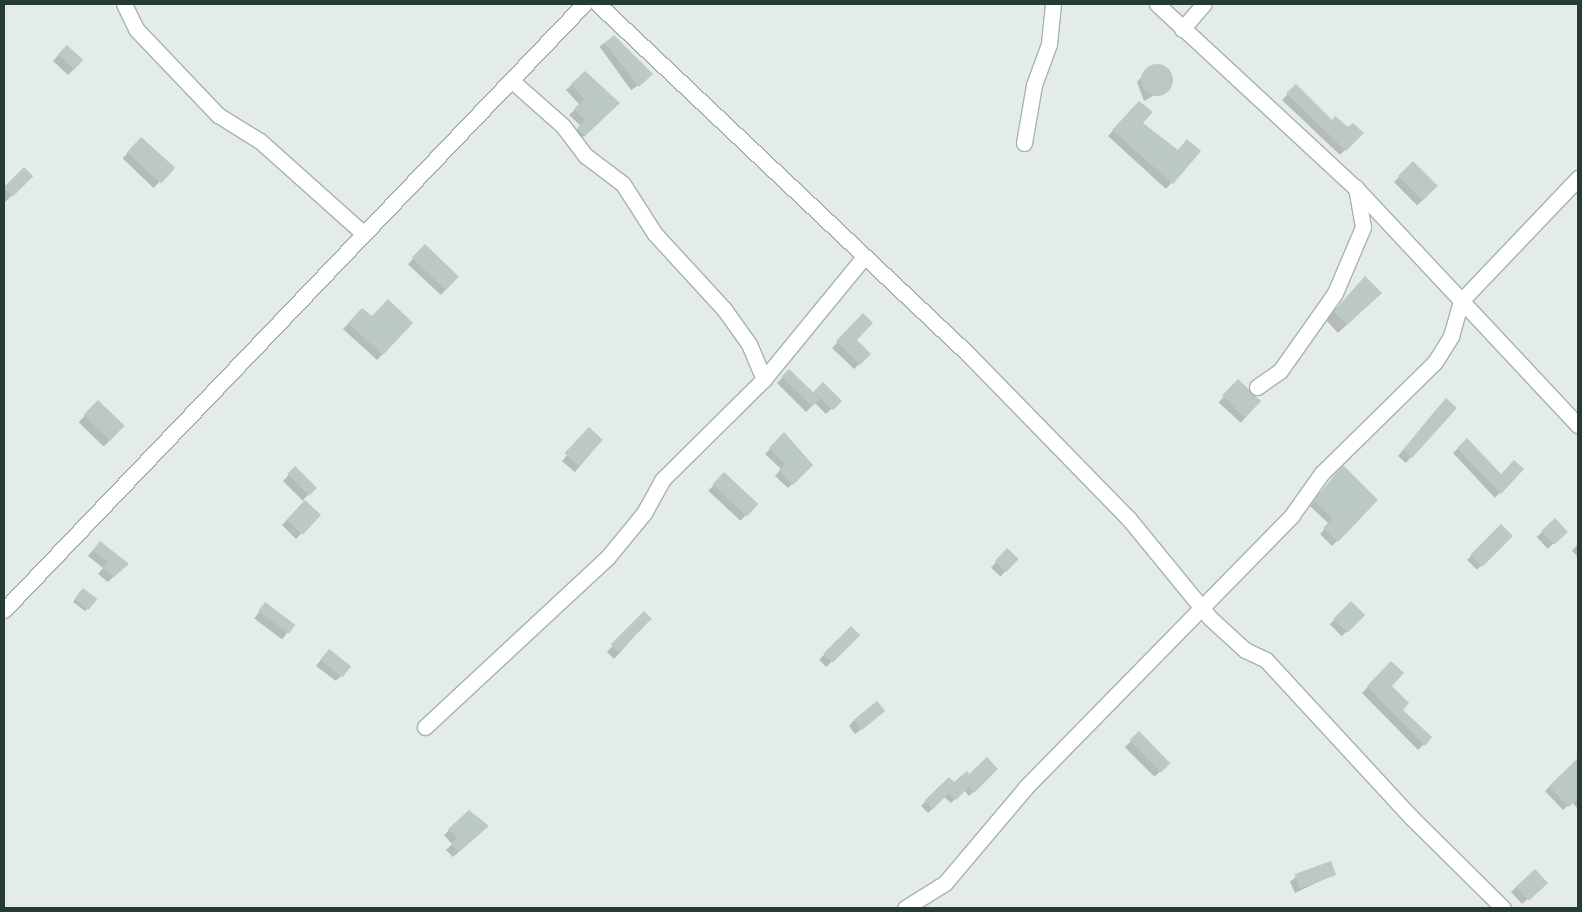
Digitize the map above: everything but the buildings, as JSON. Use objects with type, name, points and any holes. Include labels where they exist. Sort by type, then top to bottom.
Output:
[{"type":"street","points":[[124,4],[136,29],[218,115],[260,142],[363,233]]},
{"type":"street","points":[[4,610],[584,4]]},
{"type":"street","points":[[598,4],[756,149],[864,257],[968,354],[1129,519],[1203,606],[1245,650],[1266,660],[1411,817],[1502,908]]},
{"type":"street","points":[[1024,143],[1034,84],[1049,44],[1053,4]]},
{"type":"street","points":[[1157,4],[1356,188],[1460,302],[1578,425]]},
{"type":"street","points":[[1182,29],[1204,4]]},
{"type":"street","points":[[511,80],[563,126],[586,156],[623,184],[655,234],[724,309],[749,344],[764,379]]},
{"type":"street","points":[[905,908],[945,883],[1026,786],[1292,515],[1322,473],[1435,362],[1451,336],[1460,302],[1578,178]]},
{"type":"street","points":[[1257,387],[1280,371],[1334,293],[1363,227],[1356,188]]},
{"type":"street","points":[[425,727],[607,558],[644,513],[662,480],[764,379],[864,257]]}]
